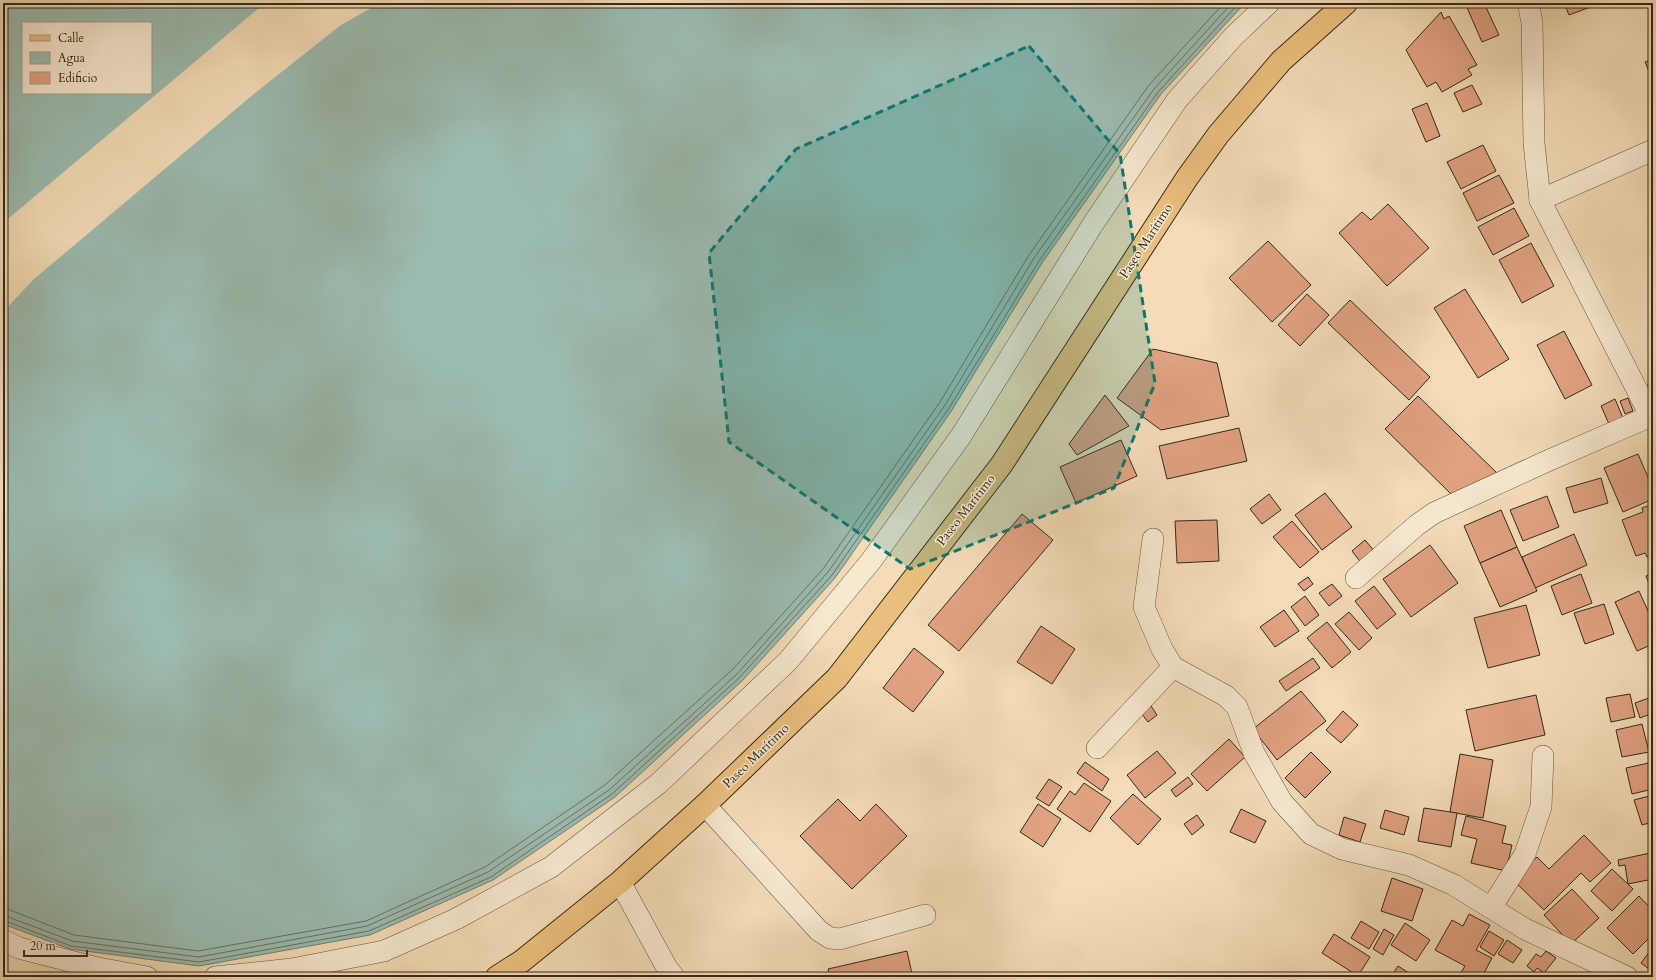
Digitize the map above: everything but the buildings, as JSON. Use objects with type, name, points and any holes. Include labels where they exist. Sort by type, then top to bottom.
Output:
[{"type":"main road","name":"Paseo Marítimo","points":[[497,977],[516,969],[620,882],[705,805],[837,678],[1002,464],[1187,178],[1218,135],[1281,61],[1346,3]]},
{"type":"street","points":[[215,977],[292,969],[384,950],[456,919],[551,867],[658,784],[788,661],[870,561],[961,436],[1093,224],[1178,100],[1234,36],[1269,3]]},
{"type":"street","points":[[1356,578],[1417,525],[1434,513],[1545,462],[1652,419],[1540,200],[1534,143],[1532,22],[1528,3]]},
{"type":"street","points":[[1540,200],[1653,150]]},
{"type":"street","points":[[1153,539],[1144,607],[1162,649],[1173,667],[1226,696],[1237,707],[1254,753],[1282,802],[1311,834],[1342,849],[1409,865],[1454,885],[1525,929],[1626,977]]},
{"type":"street","points":[[1097,748],[1173,667]]},
{"type":"street","points":[[1491,908],[1525,854],[1541,807],[1543,756]]},
{"type":"street","points":[[705,805],[819,931],[830,938],[840,939],[925,915]]},
{"type":"street","points":[[620,882],[667,968],[674,977]]},
{"type":"street","points":[[3,940],[19,948],[93,967],[147,977]]},
{"type":"highlighted area","points":[[1029,46],[1120,154],[1155,383],[1114,488],[910,569],[729,442],[709,253],[796,149]]},
{"type":"water","points":[[3,3],[1245,3],[1161,94],[1042,263],[952,410],[835,578],[743,680],[615,797],[493,880],[370,935],[199,966],[70,949],[3,924]]},
{"type":"pier","points":[[265,3],[380,3],[341,25],[255,93],[34,279],[3,312],[3,223]]}]
